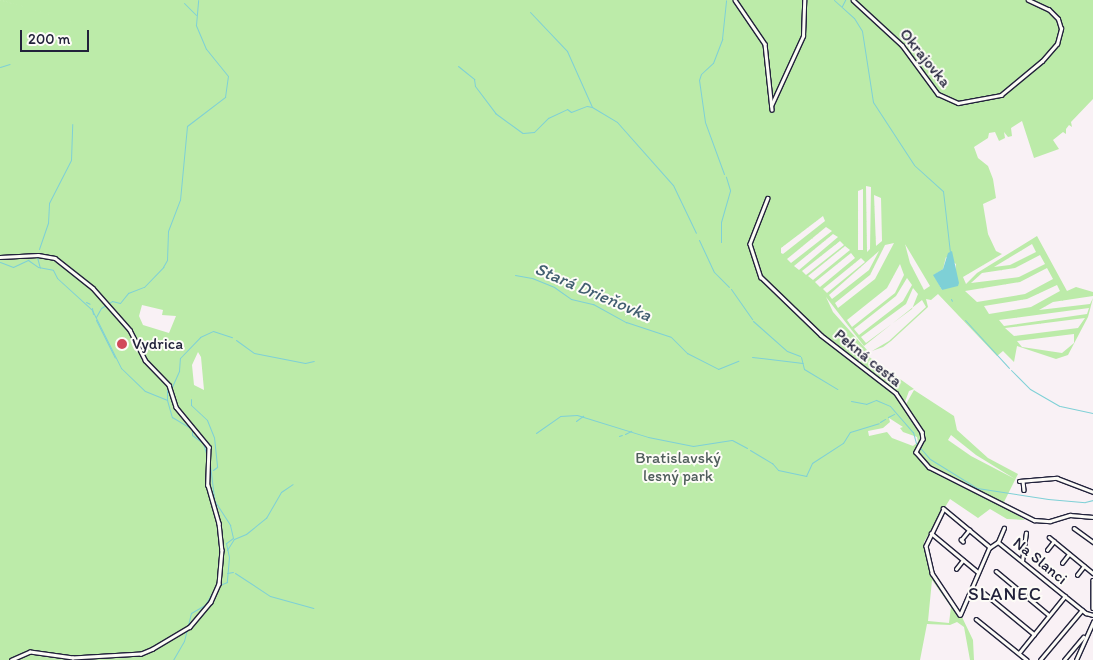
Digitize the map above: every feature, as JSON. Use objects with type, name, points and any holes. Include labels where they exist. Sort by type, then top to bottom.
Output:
[{"type":"street","points":[[735,0],[764,40],[771,75],[771,108],[803,36],[804,0]]},
{"type":"street","name":"Okrajovka","points":[[854,0],[902,45],[938,94],[958,103],[1001,95],[1036,67],[1057,44],[1060,36],[1058,19],[1049,10],[1028,0]]},
{"type":"street","name":"Pekná cesta","points":[[768,198],[750,244],[761,277],[821,335],[896,393],[922,432],[917,453],[935,471],[1031,519],[1044,521],[1070,515],[1093,517]]},
{"type":"street","points":[[0,257],[33,255],[55,258],[93,288],[131,332],[145,360],[166,381],[178,410],[205,440],[210,465],[209,489],[221,534],[219,586],[211,602],[186,630],[141,654],[64,658],[30,652],[12,660]]},
{"type":"street","points":[[1018,481],[1057,478],[1093,492]]},
{"type":"street","points":[[1023,481],[1024,490]]},
{"type":"street","points":[[990,547],[944,508],[926,542],[931,570],[960,615],[990,547],[998,542],[1004,528]]},
{"type":"street","points":[[1074,528],[1093,542]]},
{"type":"street","points":[[963,542],[961,540],[969,530]]},
{"type":"street","points":[[931,533],[978,572]]},
{"type":"street","points":[[1022,561],[1026,533]]},
{"type":"street","points":[[1049,537],[1093,573]]},
{"type":"street","points":[[1047,550],[1054,541]]},
{"type":"street","name":"Na Slanci","points":[[998,542],[1082,610],[1093,615]]},
{"type":"street","points":[[1062,563],[1069,554]]},
{"type":"street","points":[[956,569],[964,560]]},
{"type":"street","points":[[1077,575],[1084,566]]},
{"type":"street","points":[[996,572],[1050,615]]},
{"type":"street","points":[[1093,580],[1093,608]]},
{"type":"street","points":[[984,594],[1034,634]]},
{"type":"street","points":[[1019,653],[1065,596]]},
{"type":"street","points":[[1040,660],[1082,610]]},
{"type":"street","points":[[976,619],[1027,660]]},
{"type":"street","points":[[1076,660],[1093,622]]},
{"type":"street","points":[[1064,660],[1083,637]]},
{"type":"street","points":[[1074,647],[1081,650]]},
{"type":"green space","name":"Bratislavský lesný park","points":[[0,0],[1093,0],[1093,99],[1071,122],[1072,127],[1069,125],[1066,129],[1066,134],[1063,132],[1053,140],[1059,149],[1034,158],[1022,121],[1011,128],[1012,136],[1008,137],[1004,132],[1005,138],[999,141],[995,132],[989,133],[988,138],[974,147],[978,158],[988,166],[993,179],[996,198],[983,204],[988,234],[996,251],[1002,254],[963,277],[966,284],[977,273],[1037,236],[1067,291],[1076,287],[1093,292],[1093,296],[1053,302],[1039,310],[1090,304],[1093,298],[1088,317],[1068,355],[1056,359],[1017,346],[1014,362],[1003,351],[997,356],[938,294],[931,300],[926,299],[928,307],[891,341],[883,347],[872,351],[889,341],[926,307],[922,300],[913,307],[918,294],[913,288],[906,304],[861,337],[866,343],[892,324],[864,346],[826,297],[833,312],[867,350],[857,363],[803,318],[859,368],[894,394],[921,433],[922,443],[924,434],[906,404],[914,390],[954,416],[957,430],[988,458],[1018,474],[1003,504],[1025,520],[1007,519],[990,509],[978,518],[950,499],[924,542],[930,572],[961,615],[973,640],[974,660],[970,660],[964,627],[957,622],[950,625],[927,624],[920,660],[0,660]],"holes":[[[866,186],[871,187],[870,249],[867,252]],[[863,189],[863,250],[858,250],[858,191]],[[874,195],[881,198],[882,241],[876,246]],[[823,216],[825,221],[783,254],[781,253],[781,248]],[[826,227],[832,231],[791,263],[787,259]],[[833,234],[838,237],[799,270],[794,266]],[[840,241],[844,245],[806,275],[802,271]],[[894,243],[875,279],[838,308],[835,303],[870,275],[885,245]],[[905,244],[930,286],[924,290],[910,263]],[[1032,244],[1036,252],[1010,265],[994,267]],[[845,246],[850,250],[813,280],[808,276]],[[879,251],[869,270],[832,299],[829,295]],[[851,253],[855,258],[820,287],[815,282]],[[1040,255],[1045,264],[1019,277],[971,283],[982,273],[1015,268]],[[946,257],[956,264],[955,274],[942,290],[934,275],[943,269]],[[861,258],[865,262],[827,293],[823,289]],[[900,264],[904,275],[895,293],[852,327],[847,320],[887,288]],[[1047,268],[1053,279],[1025,294],[977,302],[965,291],[1020,282]],[[907,278],[912,285],[903,301],[859,335],[854,329],[896,296]],[[1057,285],[1060,291],[1031,307],[989,314],[984,306],[1027,299]],[[142,305],[163,310],[162,315],[176,316],[169,333],[143,325],[139,316]],[[1089,308],[1087,314],[1004,326],[999,320]],[[1085,318],[1078,328],[1014,336],[1005,328]],[[1074,334],[1074,343],[1062,353],[1022,347],[1017,341]],[[198,352],[201,357],[204,390],[194,385],[192,365]],[[889,418],[903,427],[900,428],[903,432],[917,437],[918,442],[913,446],[892,438],[887,432],[869,436],[868,431],[883,428],[890,422]],[[951,435],[976,455],[1015,479],[971,456],[948,440]],[[932,580],[951,607],[949,623],[928,621]]]},
{"type":"green space","points":[[865,354],[914,389],[909,391],[905,402],[859,364]]},
{"type":"water","points":[[952,251],[959,283],[958,286],[942,290],[933,275],[943,269],[948,253]]},
{"type":"waterway","points":[[96,317],[101,308],[112,301],[120,303],[128,293],[144,287],[163,267],[167,260],[168,231],[180,200],[187,126],[225,97],[228,76],[206,49],[196,25],[198,0]]},
{"type":"waterway","points":[[724,174],[705,122],[699,80],[701,74],[713,63],[722,39],[726,0]]},
{"type":"waterway","points":[[834,0],[854,18],[862,31],[873,102],[914,165],[943,191],[950,252]]},
{"type":"waterway","points":[[842,6],[845,0]]},
{"type":"waterway","points":[[184,3],[196,15]]},
{"type":"waterway","points":[[530,12],[567,51],[592,107],[617,122],[673,185],[696,233]]},
{"type":"waterway","points":[[0,67],[10,64]]},
{"type":"waterway","points":[[458,66],[474,79],[475,86],[495,113],[523,133],[534,132],[548,118],[567,109],[571,112],[587,106],[592,107]]},
{"type":"waterway","points":[[39,249],[48,223],[49,203],[71,160],[72,124]]},
{"type":"waterway","points":[[721,242],[721,222],[730,190],[726,177]]},
{"type":"waterway","points":[[699,240],[714,272],[729,287]]},
{"type":"waterway","name":"Vydrica","points":[[37,257],[40,268]]},
{"type":"waterway","name":"Vydrica","points":[[0,262],[13,267],[28,260],[38,267],[53,270],[57,278],[92,310],[121,368],[145,391],[167,400],[172,417],[192,429],[192,435],[203,443],[208,459]]},
{"type":"waterway","name":"Stará Drieňovka","points":[[515,275],[532,278],[554,287],[571,299],[593,304],[626,322],[671,337],[687,353],[718,369],[738,361]]},
{"type":"waterway","points":[[731,289],[752,319]]},
{"type":"waterway","name":"Vydrica","points":[[86,302],[90,304]]},
{"type":"waterway","name":"Vydrica","points":[[92,308],[93,314]]},
{"type":"waterway","name":"Vydrica","points":[[96,320],[115,358]]},
{"type":"waterway","points":[[965,320],[1009,368]]},
{"type":"waterway","points":[[753,321],[787,351],[800,356]]},
{"type":"waterway","points":[[171,389],[179,371],[180,358],[200,337],[213,331],[232,337]]},
{"type":"waterway","points":[[236,340],[254,353],[305,363],[314,361]]},
{"type":"waterway","name":"Stará Drieňovka","points":[[752,357],[803,363]]},
{"type":"waterway","points":[[801,357],[804,369],[837,389]]},
{"type":"waterway","points":[[1011,370],[1030,389],[1060,406],[1093,413]]},
{"type":"waterway","points":[[167,390],[167,399]]},
{"type":"waterway","points":[[191,399],[191,405],[207,420],[214,437],[217,467],[213,470]]},
{"type":"waterway","points":[[851,401],[866,404],[876,400],[890,406],[913,432],[916,443],[930,459],[977,488],[1048,499],[1085,502],[1093,500]]},
{"type":"waterway","points":[[888,417],[894,414]]},
{"type":"waterway","points":[[536,433],[560,416],[577,415],[648,437],[693,446],[732,440],[747,448]]},
{"type":"waterway","points":[[576,421],[583,416]]},
{"type":"waterway","points":[[880,422],[885,419]]},
{"type":"waterway","points":[[750,450],[772,463],[778,470],[806,476],[812,463],[843,443],[850,432],[879,423]]},
{"type":"waterway","points":[[625,434],[631,431]]},
{"type":"waterway","name":"Vydrica","points":[[210,465],[214,500],[230,525],[233,538],[226,543],[229,557],[227,582],[220,585]]},
{"type":"waterway","points":[[227,550],[234,539],[246,534],[266,518],[281,492],[293,484]]},
{"type":"waterway","name":"Vydrica","points":[[227,573],[233,572]]},
{"type":"waterway","points":[[235,573],[270,596],[313,608]]},
{"type":"waterway","name":"Vydrica","points":[[173,660],[184,641],[191,613],[205,605],[216,586]]},
{"type":"waterway","name":"Vydrica","points":[[21,660],[29,660]]},
{"type":"place","name":"Vydrica","points":[[122,344]]},
{"type":"district","name":"SLANEC","points":[[1005,594]]}]
